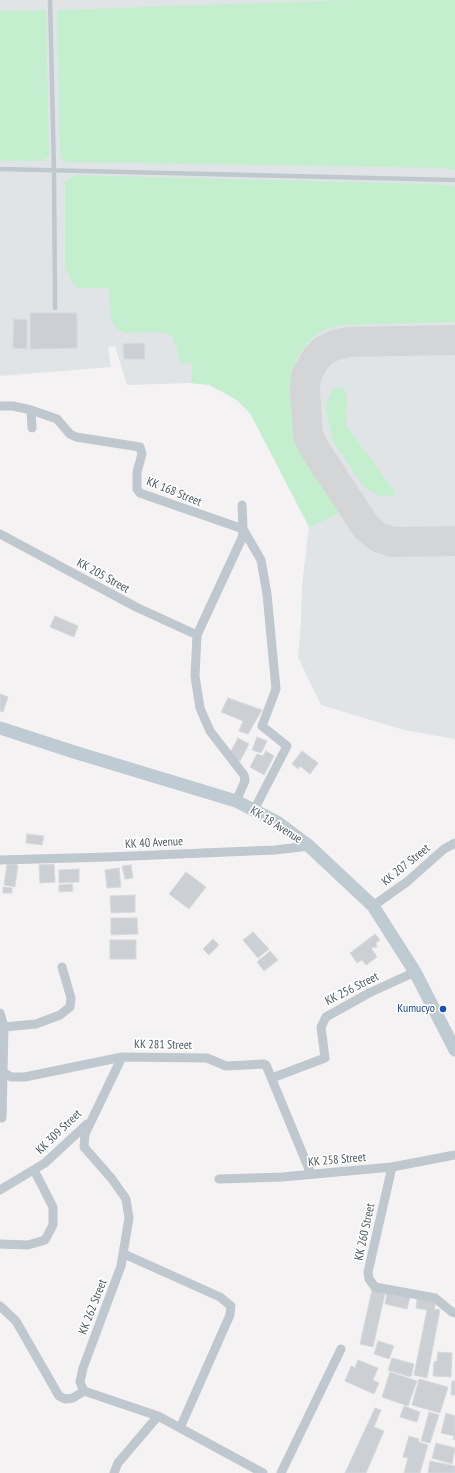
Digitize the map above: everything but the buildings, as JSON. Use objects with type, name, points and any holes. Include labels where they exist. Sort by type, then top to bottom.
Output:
[{"type":"main road","name":"KK 18 Avenue","points":[[0,728],[236,801],[277,822],[309,846],[373,906],[415,972],[453,1043]]},
{"type":"street","points":[[0,406],[13,406],[31,410],[32,428]]},
{"type":"street","name":"KK 168 Street","points":[[31,410],[57,418],[70,434],[76,437],[140,447],[142,454],[138,472],[137,490],[140,493],[243,529]]},
{"type":"street","points":[[236,801],[245,781],[244,775],[210,731],[200,708],[195,676],[197,635],[238,547],[243,529],[242,505]]},
{"type":"street","points":[[243,529],[261,560],[267,594],[276,689],[262,726],[287,746],[254,810]]},
{"type":"street","name":"KK 205 Street","points":[[0,534],[136,607],[197,635]]},
{"type":"street","name":"KK 207 Street","points":[[373,906],[455,843]]},
{"type":"street","name":"KK 40 Avenue","points":[[0,860],[275,850],[309,846]]},
{"type":"street","points":[[4,1027],[36,1024],[60,1015],[70,1007],[71,998],[62,967]]},
{"type":"street","name":"KK 256 Street","points":[[272,1078],[324,1058],[321,1027],[326,1016],[369,993],[415,972]]},
{"type":"street","points":[[0,1013],[4,1027],[2,1118]]},
{"type":"street","name":"KK 281 Street","points":[[3,1072],[11,1077],[25,1077],[122,1057],[207,1058],[226,1066],[264,1064],[272,1078],[311,1174]]},
{"type":"street","name":"KK 262 Street","points":[[84,1391],[80,1382],[83,1368],[121,1266],[129,1218],[126,1199],[112,1179],[84,1147],[85,1134],[122,1057]]},
{"type":"street","name":"KK 309 Street","points":[[0,1190],[45,1163],[93,1116]]},
{"type":"street","name":"KK 258 Street","points":[[219,1179],[253,1179],[392,1167],[455,1155]]},
{"type":"street","name":"KK 260 Street","points":[[392,1167],[368,1272],[369,1279],[375,1287],[435,1298],[452,1312],[455,1312]]},
{"type":"street","points":[[0,1244],[28,1245],[45,1240],[53,1225],[53,1207],[34,1170]]},
{"type":"street","points":[[124,1254],[220,1297],[231,1306],[230,1315],[180,1428]]},
{"type":"street","points":[[0,1306],[16,1321],[59,1396],[65,1399],[73,1398],[84,1391],[158,1416],[263,1473]]},
{"type":"street","points":[[281,1473],[341,1349]]},
{"type":"street","points":[[114,1473],[118,1463],[158,1416]]},
{"type":"lane","points":[[50,0],[54,170],[55,308]]},
{"type":"lane","points":[[0,170],[455,180]]},
{"type":"shaded area","points":[[0,0],[455,0],[455,739],[404,730],[321,705],[298,657],[302,586],[309,526],[250,413],[237,400],[209,385],[191,383],[127,385],[115,346],[108,347],[111,367],[0,376]]},
{"type":"green space","points":[[349,0],[455,0],[455,170],[442,168],[66,162],[60,157],[57,10]]},
{"type":"green space","points":[[46,10],[49,156],[43,161],[0,161],[0,11]]},
{"type":"green space","points":[[75,175],[432,184],[455,186],[455,322],[343,325],[333,327],[316,334],[298,356],[293,370],[293,433],[298,445],[342,512],[309,527],[250,413],[237,400],[223,392],[209,385],[191,383],[192,363],[180,363],[177,348],[172,336],[160,332],[125,333],[116,329],[111,318],[109,288],[79,288],[74,285],[65,268],[65,182]]},
{"type":"green space","points":[[344,387],[347,398],[346,425],[397,495],[380,496],[364,487],[333,441],[326,410],[327,402],[334,388]]},
{"type":"taxiway","points":[[455,340],[349,342],[335,345],[323,351],[315,360],[306,376],[305,390],[308,435],[314,448],[366,527],[378,537],[392,542],[455,541]]},
{"type":"place","name":"Kumucyo","points":[[443,1009]]}]
